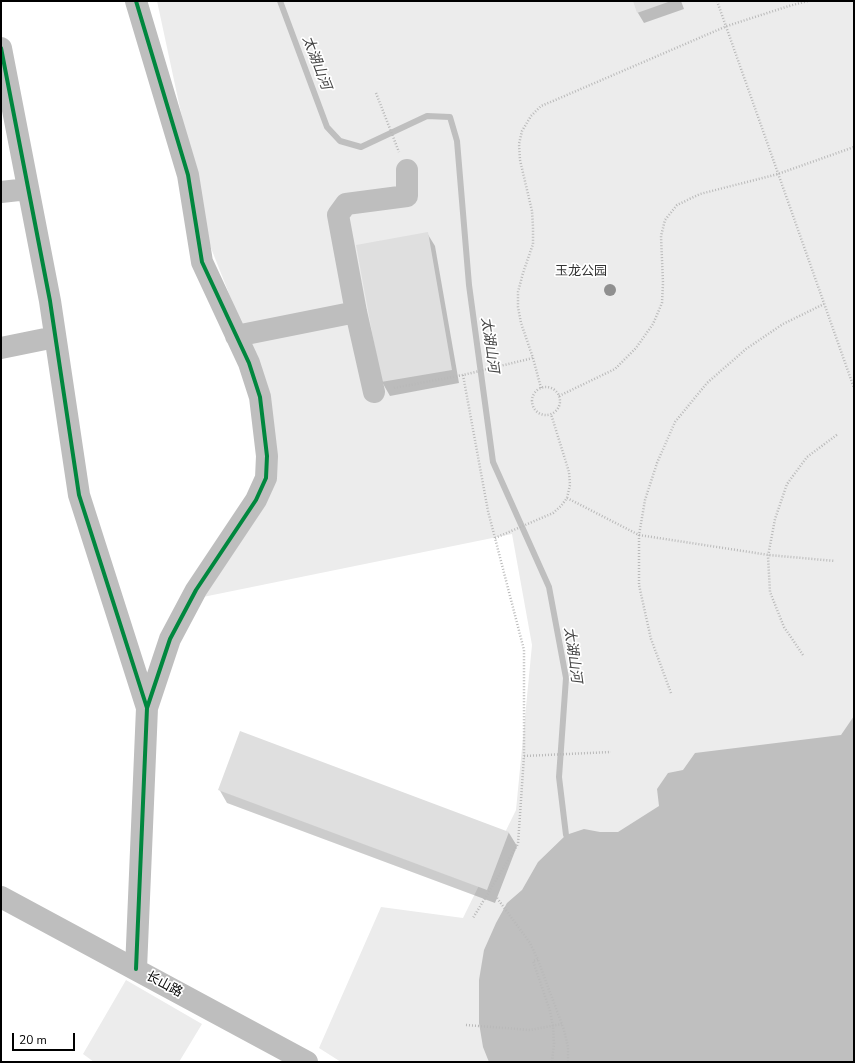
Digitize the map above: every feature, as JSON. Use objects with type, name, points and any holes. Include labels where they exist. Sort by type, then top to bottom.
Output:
[{"type":"street","points":[[136,1],[188,175],[202,262],[249,363],[260,397],[267,456],[266,478],[256,500],[196,590],[170,639],[147,708],[136,969]]},
{"type":"street","points":[[1,48],[50,300],[79,495],[147,708]]},
{"type":"street","points":[[374,392],[356,312],[338,216],[346,204],[407,196],[407,170]]},
{"type":"street","points":[[1,192],[28,189]]},
{"type":"street","points":[[236,336],[356,312]]},
{"type":"street","points":[[1,348],[55,337]]},
{"type":"street","name":"长山路","points":[[1,897],[136,969],[302,1061]]},
{"type":"path","points":[[718,1],[854,388]]},
{"type":"path","points":[[541,388],[521,323],[518,307],[518,292],[533,244],[532,211],[520,160],[519,144],[522,131],[531,116],[542,106],[727,26],[808,1]]},
{"type":"path","points":[[376,93],[407,170]]},
{"type":"path","points":[[559,396],[615,369],[636,348],[653,324],[662,303],[663,283],[661,236],[665,220],[677,205],[700,194],[778,174],[854,146]]},
{"type":"path","points":[[671,693],[651,639],[639,585],[639,535],[645,500],[657,463],[675,422],[707,384],[746,349],[783,324],[824,304]]},
{"type":"path","points":[[374,392],[463,375],[532,358]]},
{"type":"path","points":[[463,375],[488,511],[524,650],[524,756],[518,844],[473,918]]},
{"type":"path","points":[[546,387],[552,389],[559,396],[559,407],[551,414],[545,415],[539,413],[532,403],[536,392],[541,388],[546,387]]},
{"type":"path","points":[[495,538],[554,513],[567,498],[570,485],[569,472],[551,414]]},
{"type":"path","points":[[803,655],[784,627],[770,592],[769,555],[774,519],[786,484],[807,457],[838,434]]},
{"type":"path","points":[[567,498],[639,535],[769,555],[835,561]]},
{"type":"path","points":[[524,756],[611,752]]},
{"type":"path","points":[[497,898],[530,943],[538,960],[562,1024],[568,1048],[568,1062]]},
{"type":"path","points":[[538,960],[533,961],[550,1011],[553,1026],[554,1044],[552,1062]]},
{"type":"path","points":[[466,1025],[530,1030],[562,1024]]},
{"type":"green space","name":"玉龙公园","points":[[157,1],[854,1],[854,1062],[341,1062],[319,1048],[381,907],[463,918],[516,810],[532,645],[512,534],[198,598],[262,502],[266,387],[209,243]]},
{"type":"green space","points":[[126,980],[202,1024],[179,1062],[94,1062],[83,1054]]},
{"type":"shaded area","points":[[854,716],[854,1062],[489,1062],[483,1047],[479,1023],[479,980],[484,950],[507,903],[522,890],[538,862],[566,835],[584,829],[600,832],[618,832],[659,806],[657,789],[668,773],[683,770],[695,753],[841,735]]},
{"type":"building","points":[[633,1],[671,1],[637,13]]},
{"type":"building","points":[[428,232],[452,370],[381,382],[356,245]]},
{"type":"building","points":[[240,731],[509,832],[487,890],[218,790]]},
{"type":"waterway","name":"太湖山河","points":[[280,1],[327,127],[340,141],[361,147],[427,116],[450,117],[457,141],[469,285],[493,462],[549,587],[566,678],[559,777],[566,835]]},
{"type":"cycle path","points":[[136,1],[188,175],[202,262],[249,363],[260,397],[267,456],[266,478],[256,500],[196,590],[170,639],[147,708],[136,969]]},
{"type":"cycle path","points":[[1,48],[50,301],[79,495],[147,708]]}]
